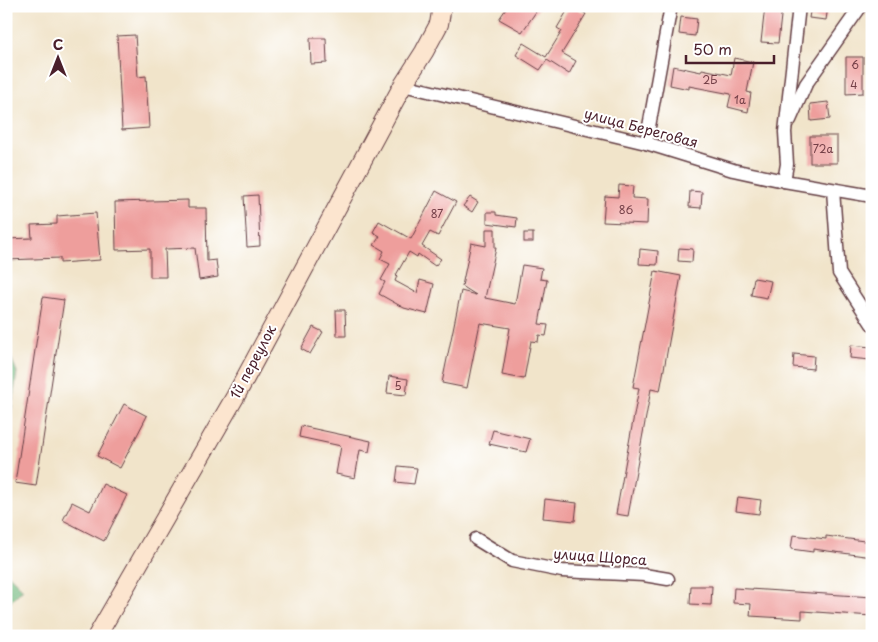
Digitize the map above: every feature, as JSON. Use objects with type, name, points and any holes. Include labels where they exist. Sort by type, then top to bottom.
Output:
[{"type":"street","name":"1й переулок","points":[[97,636],[235,397],[403,85],[424,52],[439,24],[442,6]]},
{"type":"street","points":[[439,24],[451,6]]},
{"type":"street","points":[[646,143],[671,6]]},
{"type":"street","points":[[784,181],[787,164],[785,132],[799,6]]},
{"type":"street","points":[[785,132],[806,84],[861,6]]},
{"type":"street","name":"улица Береговая","points":[[403,85],[646,143],[733,170],[872,196]]},
{"type":"street","points":[[833,190],[839,272],[872,324]]},
{"type":"street","name":"улица Щорса","points":[[476,539],[512,561],[562,571],[644,575],[668,579]]},
{"type":"green space","points":[[6,346],[17,372],[6,447]]},
{"type":"green space","points":[[6,572],[23,589],[6,606]]},
{"type":"building","points":[[508,6],[540,6],[522,32],[499,19]]},
{"type":"building","points":[[570,6],[586,14],[562,53],[576,61],[569,74],[547,60],[540,70],[516,55],[523,43],[546,57],[562,31],[557,28]]},
{"type":"building","points":[[765,6],[782,7],[778,43],[761,42]]},
{"type":"building","points":[[811,6],[828,6],[826,20],[809,18]]},
{"type":"building","points":[[681,17],[697,19],[695,36],[679,34]]},
{"type":"building","points":[[135,35],[138,77],[146,76],[149,128],[122,130],[117,36]]},
{"type":"building","points":[[310,38],[326,38],[327,63],[311,64]]},
{"type":"building","points":[[846,57],[863,57],[863,93],[846,94]]},
{"type":"building","points":[[734,58],[753,62],[747,92],[751,93],[748,112],[728,107],[731,94],[689,86],[689,89],[670,85],[673,66],[701,72],[702,69],[731,75]]},
{"type":"building","points":[[828,102],[830,119],[811,121],[810,104]]},
{"type":"building","points":[[810,136],[837,136],[837,163],[810,163]]},
{"type":"building","points":[[619,185],[633,186],[632,198],[648,199],[647,224],[603,222],[605,196],[618,197]]},
{"type":"building","points":[[436,191],[456,202],[438,236],[430,232],[422,246],[441,259],[435,266],[418,254],[417,257],[409,252],[396,275],[395,281],[417,293],[420,280],[434,284],[427,314],[404,308],[379,294],[385,282],[381,280],[390,264],[380,259],[384,251],[374,245],[380,236],[373,232],[379,221],[411,239]]},
{"type":"building","points":[[690,191],[702,192],[701,208],[689,207]]},
{"type":"building","points":[[258,195],[260,246],[247,247],[244,196]]},
{"type":"building","points":[[470,197],[478,202],[472,212],[463,206]]},
{"type":"building","points":[[188,200],[188,208],[206,208],[207,261],[216,260],[218,277],[199,280],[195,248],[165,249],[166,277],[150,277],[150,249],[116,250],[115,202]]},
{"type":"building","points":[[487,212],[496,212],[496,215],[517,218],[516,227],[487,223]]},
{"type":"building","points":[[96,213],[100,260],[60,263],[60,258],[6,260],[6,239],[32,238],[31,225],[57,224],[57,216]]},
{"type":"building","points":[[486,229],[495,229],[496,248],[485,298],[515,304],[522,265],[542,268],[540,279],[547,280],[539,324],[548,325],[546,336],[539,335],[538,342],[531,341],[524,379],[502,375],[510,328],[480,323],[467,388],[442,383],[461,291],[476,295],[462,286],[471,243],[486,246]]},
{"type":"building","points":[[524,233],[533,233],[533,242],[524,242]]},
{"type":"building","points":[[679,248],[693,249],[692,262],[678,261]]},
{"type":"building","points":[[640,249],[658,251],[657,265],[639,264]]},
{"type":"building","points":[[655,271],[681,276],[660,391],[651,389],[628,516],[616,514],[639,388],[633,387]]},
{"type":"building","points":[[754,278],[771,281],[767,298],[751,295]]},
{"type":"building","points":[[43,297],[64,300],[36,486],[15,483]]},
{"type":"building","points":[[336,310],[345,310],[346,336],[337,336]]},
{"type":"building","points":[[313,327],[323,332],[310,354],[301,349]]},
{"type":"building","points":[[851,345],[871,347],[870,360],[850,358]]},
{"type":"building","points":[[794,354],[814,356],[813,369],[793,367]]},
{"type":"building","points":[[389,376],[408,379],[406,395],[387,393]]},
{"type":"building","points":[[124,404],[147,416],[120,468],[97,456]]},
{"type":"building","points":[[301,426],[371,441],[369,452],[360,450],[355,478],[336,474],[341,446],[299,437]]},
{"type":"building","points":[[493,430],[530,439],[526,452],[489,444]]},
{"type":"building","points":[[398,466],[417,468],[414,484],[396,482]]},
{"type":"building","points":[[103,484],[127,495],[104,541],[63,520],[72,502],[90,511]]},
{"type":"building","points":[[738,497],[761,500],[759,514],[736,511]]},
{"type":"building","points":[[545,499],[577,503],[575,521],[543,518]]},
{"type":"building","points":[[793,535],[826,539],[826,536],[872,542],[872,557],[813,549],[813,552],[791,549]]},
{"type":"building","points":[[691,586],[712,586],[711,605],[690,604]]},
{"type":"building","points":[[734,588],[872,597],[872,616],[802,611],[802,619],[750,616],[751,604],[733,603]]}]
